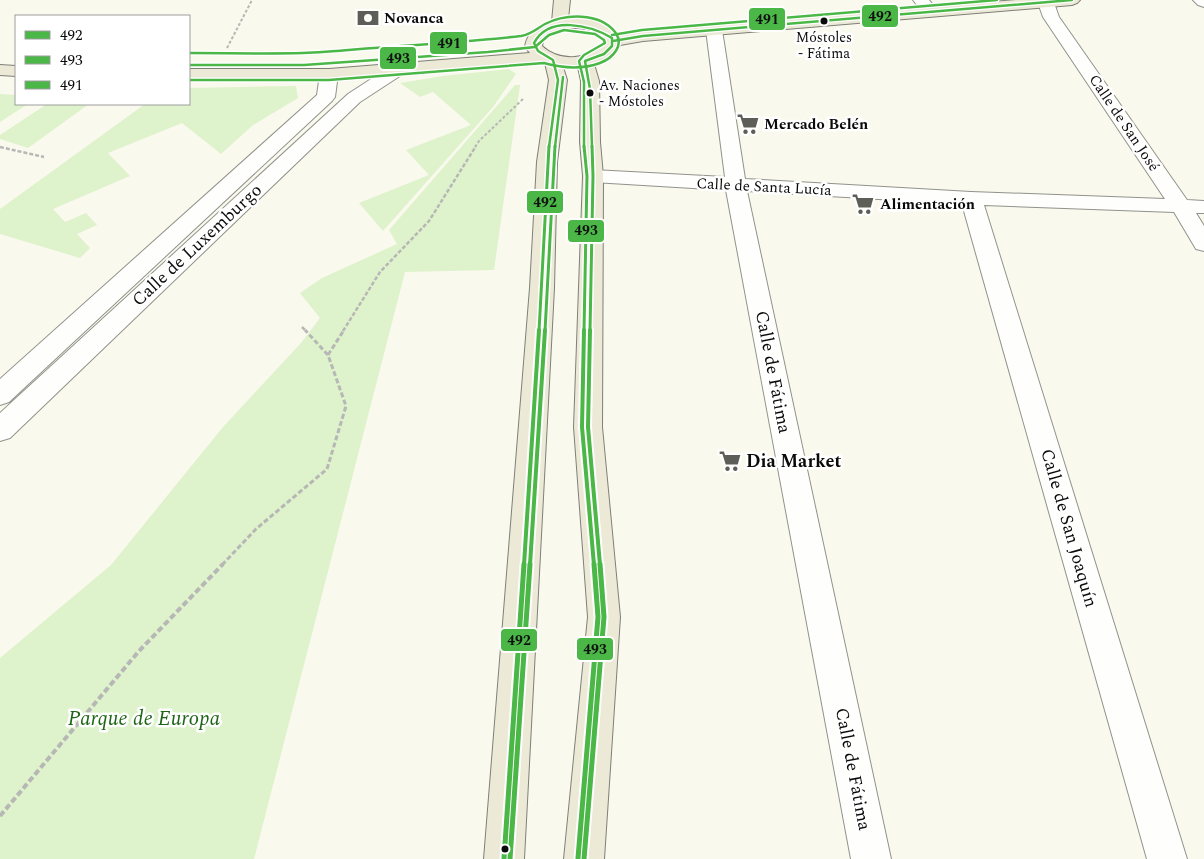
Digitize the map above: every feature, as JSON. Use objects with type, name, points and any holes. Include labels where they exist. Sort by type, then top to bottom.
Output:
[{"type":"main road","points":[[560,25],[562,0]]},
{"type":"main road","points":[[613,41],[643,36],[714,30],[926,5],[1072,0]]},
{"type":"main road","points":[[190,59],[304,59],[487,46],[547,56],[574,62],[585,61],[607,53],[612,47],[613,41],[610,34],[601,28],[589,25],[560,25],[543,31],[547,56],[558,80],[547,162],[542,288],[504,859]]},
{"type":"main road","points":[[0,56],[15,56]]},
{"type":"main road","points":[[190,74],[329,74],[547,56]]},
{"type":"main road","points":[[584,859],[604,617],[588,428],[593,176],[590,142],[590,81],[585,61]]},
{"type":"main road","points":[[0,70],[15,71]]},
{"type":"street","name":"Calle de San José","points":[[1046,1],[1051,17],[1204,244]]},
{"type":"street","name":"Calle de Fátima","points":[[714,30],[736,186],[871,859]]},
{"type":"street","name":"Calle de Luxemburgo","points":[[0,430],[354,98],[400,68]]},
{"type":"street","name":"Calle de Luxemburgo","points":[[0,396],[326,97],[329,74]]},
{"type":"street","name":"Calle de Santa Lucía","points":[[593,176],[736,186],[971,198],[1204,207]]},
{"type":"street","name":"Calle de San Joaquín","points":[[971,198],[1167,859]]},
{"type":"path","points":[[221,59],[252,0]]},
{"type":"path","points":[[328,355],[380,272],[430,221],[479,141],[547,56]]},
{"type":"path","points":[[0,147],[44,157]]},
{"type":"path","points":[[0,816],[139,651],[256,529],[327,469],[346,406],[328,355],[302,327]]},
{"type":"green space","points":[[509,69],[516,74],[493,107],[383,231],[359,203],[429,175],[406,150],[471,125],[433,92],[420,97],[400,83]]},
{"type":"green space","name":"Parque de Europa","points":[[515,85],[520,85],[494,270],[405,272],[254,859],[0,859],[0,658],[111,565],[223,427],[301,343],[320,318],[300,293],[322,278],[397,244],[389,230]]},
{"type":"green space","points":[[296,86],[298,98],[253,125],[221,154],[182,123],[108,153],[130,176],[53,209],[65,222],[86,213],[97,225],[77,234],[90,248],[80,258],[0,234],[0,209],[144,105],[190,105],[190,88]]},
{"type":"green space","points":[[0,94],[15,95],[15,105],[26,105],[0,122]]},
{"type":"green space","points":[[45,105],[88,105],[28,148],[0,139],[0,135]]},
{"type":"transit line","name":"491","points":[[612,35],[642,30],[997,0]]},
{"type":"transit line","name":"492","points":[[613,41],[643,36],[1072,0]]},
{"type":"transit line","name":"491","points":[[190,53],[303,53],[473,41],[529,35],[542,25],[562,18],[572,17],[592,18],[601,21],[615,32],[619,42],[619,47],[609,58],[600,63],[579,68],[558,67],[544,63],[329,80],[190,80]]},
{"type":"transit line","name":"492","points":[[504,859],[542,288],[547,162],[558,80],[553,60],[538,51],[534,43],[538,35],[548,29],[563,26],[597,29],[612,38],[612,46],[604,54],[585,61],[591,103],[593,176],[588,427],[604,617],[584,859]]},
{"type":"transit line","name":"493","points":[[190,65],[304,65],[488,52],[535,47],[549,35],[564,30],[595,34],[604,40],[605,43],[602,46],[584,55],[579,61],[584,82],[584,142],[587,176],[582,427],[598,617],[578,858]]},
{"type":"transit line","name":"493","points":[[510,859],[548,288],[553,162],[563,77]]},
{"type":"place","name":"Novanca","points":[[368,18]]},
{"type":"place","name":"Móstoles - Fátima","points":[[824,21]]},
{"type":"place","name":"Av. Naciones - Móstoles","points":[[590,93]]},
{"type":"place","name":"Mercado Belén","points":[[748,124]]},
{"type":"place","name":"Alimentación","points":[[863,204]]},
{"type":"place","name":"Dia Market","points":[[730,461]]}]
